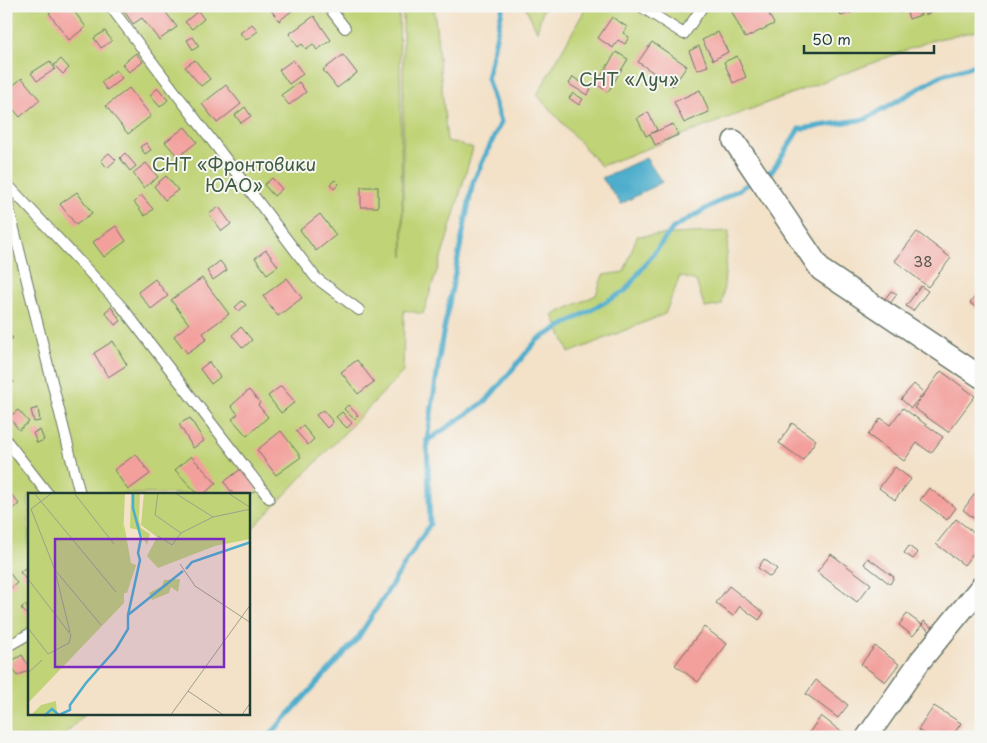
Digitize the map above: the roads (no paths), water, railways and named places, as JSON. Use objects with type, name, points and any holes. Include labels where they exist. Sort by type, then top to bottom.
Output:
[{"type":"street","points":[[734,141],[822,270],[981,377]]},
{"type":"street","points":[[867,737],[920,661],[981,587]]},
{"type":"lane","points":[[110,6],[316,278],[359,310]]},
{"type":"lane","points":[[328,6],[346,28]]},
{"type":"lane","points":[[640,6],[684,34],[703,6]]},
{"type":"lane","points":[[6,183],[122,307],[269,498]]},
{"type":"lane","points":[[6,197],[80,493]]},
{"type":"lane","points":[[6,440],[47,493]]},
{"type":"lane","points":[[6,647],[28,635]]},
{"type":"water","points":[[646,158],[662,182],[621,204],[602,178]]},
{"type":"waterway","points":[[268,737],[358,638],[430,524],[427,441],[442,339],[473,182],[501,122],[487,78],[503,6]]},
{"type":"waterway","points":[[763,176],[773,170],[799,129],[866,119],[942,75],[981,63]]},
{"type":"waterway","points":[[427,441],[486,401],[537,340],[625,291],[673,228],[755,180]]},
{"type":"park label","name":"СНТ «Луч»","points":[[629,78]]},
{"type":"park label","name":"СНТ «Фронтовики ЮАО»","points":[[234,173]]}]
